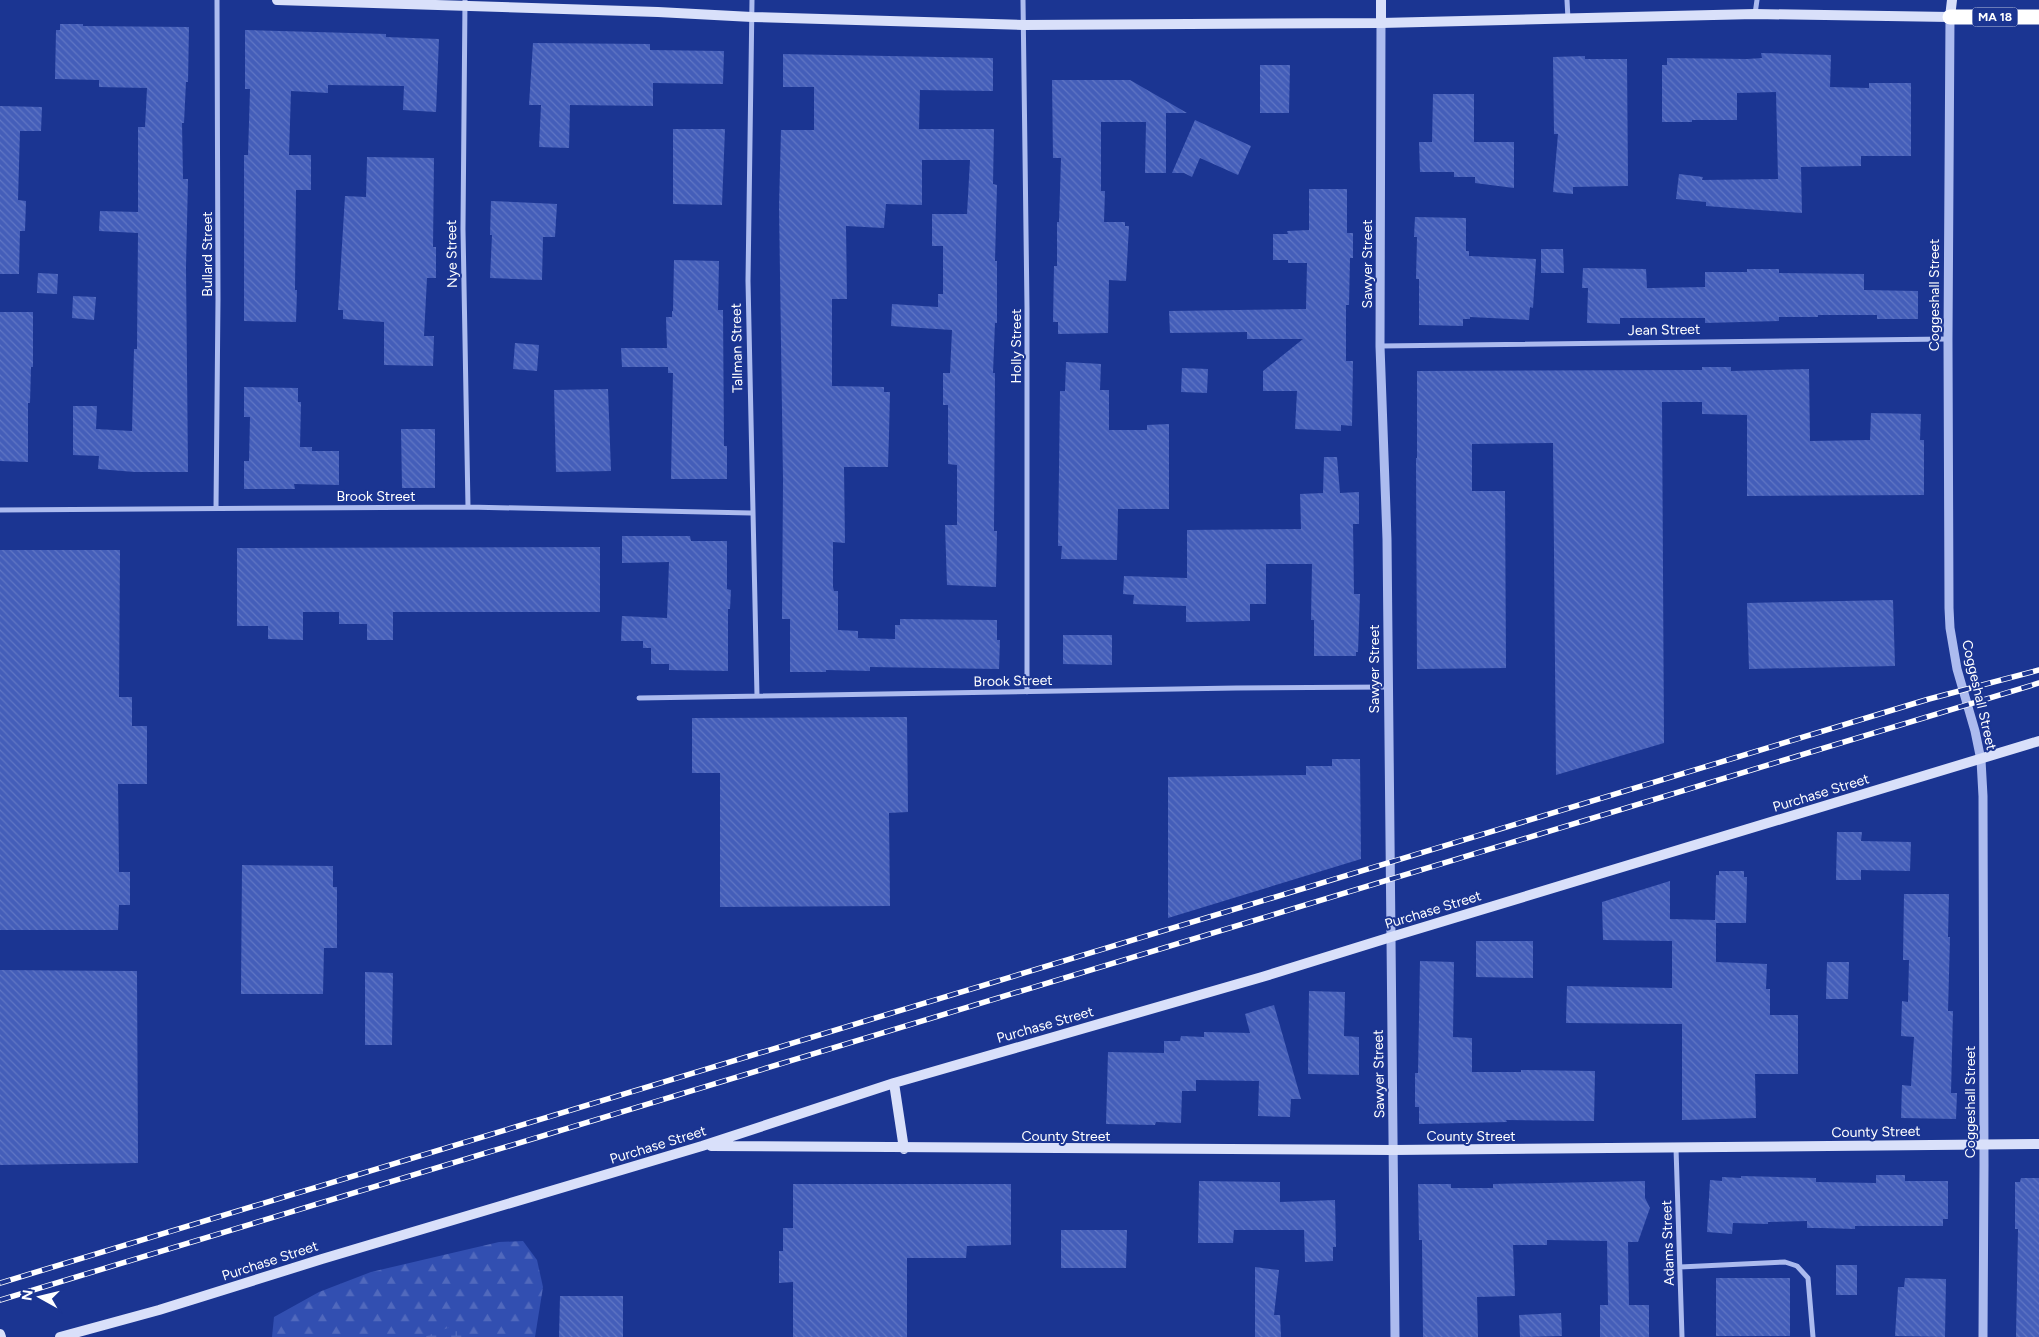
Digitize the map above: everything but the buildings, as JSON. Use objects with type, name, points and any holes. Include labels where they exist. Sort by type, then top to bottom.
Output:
[{"type":"highway","name":"MA 18","points":[[1950,16],[2039,17]]},
{"type":"main road","name":"MA 18","points":[[277,0],[465,3],[752,17],[1023,25],[1381,23],[1755,14],[1950,16]]},
{"type":"main road","name":"Sawyer Street","points":[[1381,0],[1381,23]]},
{"type":"main road","name":"Coggeshall Street","points":[[1950,16],[1952,0]]},
{"type":"main road","name":"Purchase Street","points":[[60,1337],[159,1310],[702,1146],[894,1083],[1262,978],[1391,937],[2039,741]]},
{"type":"main road","points":[[894,1083],[904,1149]]},
{"type":"main road","name":"County Street","points":[[702,1146],[904,1149],[1393,1150],[2039,1144]]},
{"type":"street","name":"Bullard Street","points":[[216,508],[218,309],[217,0]]},
{"type":"street","name":"Tallman Street","points":[[752,0],[748,281],[751,513],[757,696]]},
{"type":"street","name":"Holly Street","points":[[1023,0],[1027,308],[1027,692]]},
{"type":"street","points":[[1568,0],[1568,20]]},
{"type":"street","points":[[1755,14],[1757,0]]},
{"type":"street","name":"Nye Street","points":[[465,3],[462,230],[468,507]]},
{"type":"street","name":"Coggeshall Street","points":[[1950,16],[1948,339],[1950,628],[1957,669],[1981,760],[1983,806],[1983,1337]]},
{"type":"street","name":"Sawyer Street","points":[[1381,23],[1380,346],[1387,539],[1395,1337]]},
{"type":"street","name":"Jean Street","points":[[1380,346],[1948,339]]},
{"type":"street","name":"Brook Street","points":[[0,510],[468,507],[751,513]]},
{"type":"street","name":"Brook Street","points":[[639,698],[1388,687]]},
{"type":"street","name":"Adams Street","points":[[1676,1148],[1682,1337]]},
{"type":"street","points":[[1680,1267],[1785,1262],[1797,1266],[1808,1278],[1812,1337]]},
{"type":"green space","points":[[523,1241],[537,1260],[543,1287],[535,1337],[272,1337],[274,1317],[319,1292],[371,1272],[499,1242]]},
{"type":"green space","points":[[453,1326],[464,1331],[468,1337],[424,1337]]},
{"type":"railway","points":[[0,1283],[1929,699],[2039,670]]},
{"type":"railway","points":[[0,1300],[2039,683]]}]
